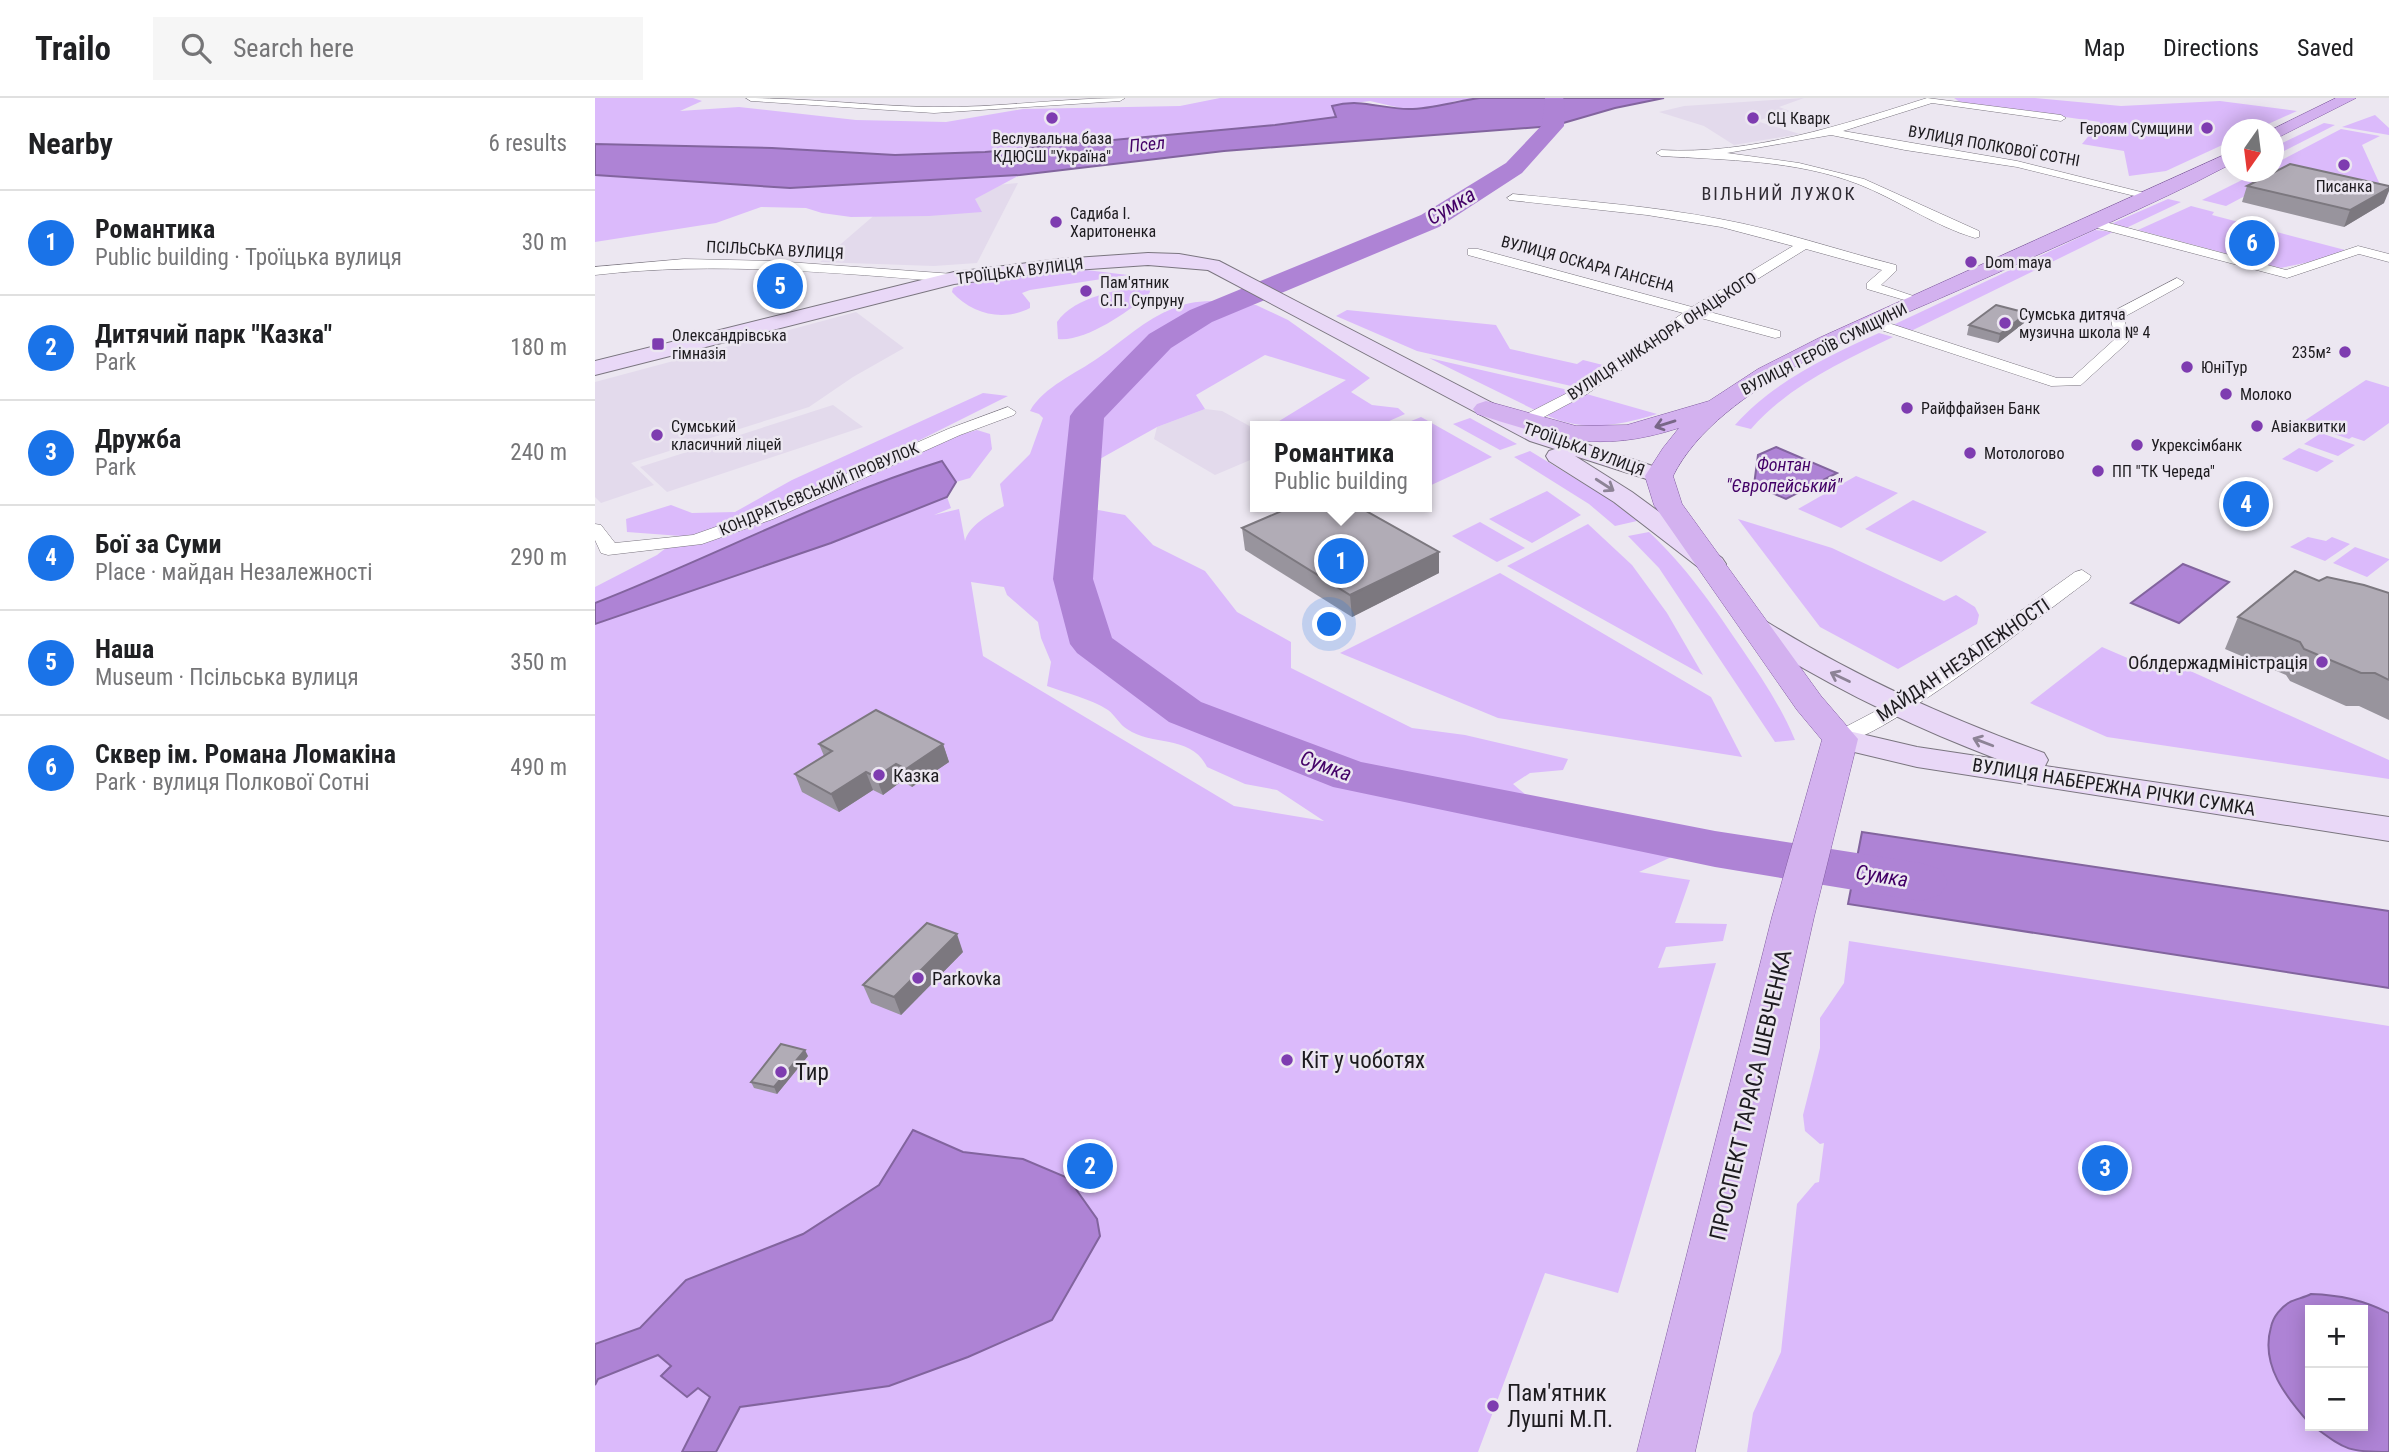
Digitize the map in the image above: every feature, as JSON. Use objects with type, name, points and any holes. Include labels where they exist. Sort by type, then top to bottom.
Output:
[{"type":"main road","points":[[2284,130],[2347,99]]},
{"type":"main road","name":"ВУЛИЦЯ ГЕРОЇВ СУМЩИНИ","points":[[1659,476],[1667,458],[1729,399],[1806,354],[2221,162]]},
{"type":"main road","name":"ТРОЇЦЬКА ВУЛИЦЯ","points":[[595,368],[954,278],[1060,265],[1148,259],[1212,265],[1486,409],[1497,421],[1623,497],[1712,564]]},
{"type":"main road","points":[[1486,409],[1522,423],[1578,435],[1605,435],[1665,424],[1729,399]]},
{"type":"main road","name":"ТРОЇЦЬКА ВУЛИЦЯ","points":[[1522,423],[1538,436],[1659,476]]},
{"type":"main road","points":[[1659,476],[1668,505],[1809,703],[1840,739]]},
{"type":"main road","points":[[1757,628],[1819,667],[1901,707],[1954,731],[2093,784]]},
{"type":"main road","name":"ВУЛИЦЯ НАБЕРЕЖНА РІЧКИ СУМКА","points":[[1840,739],[1917,757],[2389,829]]},
{"type":"main road","name":"ПРОСПЕКТ ТАРАСА ШЕВЧЕНКА","points":[[1666,1452],[1793,917],[1840,739]]},
{"type":"street","points":[[751,98],[935,110],[1121,98]]},
{"type":"street","points":[[1706,154],[1830,132],[1931,100],[2061,118]]},
{"type":"street","name":"ВУЛИЦЯ ПОЛКОВОЇ СОТНІ","points":[[1830,132],[1905,147],[2017,164],[2151,196]]},
{"type":"street","points":[[1661,153],[1706,154],[1799,166],[1860,181],[1975,234]]},
{"type":"street","points":[[1513,198],[1722,223],[1891,268],[1872,286],[1918,300]]},
{"type":"street","points":[[2090,222],[2287,274],[2358,250],[2389,258]]},
{"type":"street","name":"ВУЛИЦЯ НИКАНОРА ОНАЦЬКОГО","points":[[1522,423],[1582,391],[1696,311],[1805,244]]},
{"type":"street","name":"ВУЛИЦЯ ОСКАРА ГАНСЕНА","points":[[1473,251],[1775,334]]},
{"type":"street","name":"ПСІЛЬСЬКА ВУЛИЦЯ","points":[[595,271],[638,265],[702,263],[788,266],[954,278]]},
{"type":"street","points":[[1871,323],[2056,383],[2076,382],[2122,340],[2117,315],[2177,282]]},
{"type":"street","name":"КОНДРАТЬЄВСЬКИЙ ПРОВУЛОК","points":[[595,529],[605,540],[608,549],[696,540],[767,515],[954,432],[1008,412]]},
{"type":"street","name":"МАЙДАН НЕЗАЛЕЖНОСТІ","points":[[1840,739],[1901,707],[2082,576]]},
{"type":"shaded area","points":[[595,98],[693,98],[702,101],[680,111],[739,107],[856,120],[946,122],[1023,109],[1180,106],[1220,98],[1480,98],[1455,101],[1434,108],[1405,109],[1370,101],[1332,106],[1336,117],[1275,125],[985,152],[895,155],[772,148],[595,144]]},
{"type":"shaded area","points":[[1804,98],[1779,107],[1790,111],[1756,121],[1800,134],[1734,145],[1704,126],[1659,112],[1684,106]]},
{"type":"shaded area","points":[[1954,98],[2035,98],[2121,106],[2220,101],[2297,111],[2279,119],[2221,119],[2221,146],[2166,171],[2129,176],[2124,151],[2082,144],[2100,122],[1960,102]]},
{"type":"shaded area","points":[[2375,115],[2389,128],[2389,135],[2342,127]]},
{"type":"shaded area","points":[[2324,123],[2335,125],[2284,151],[2284,142]]},
{"type":"shaded area","points":[[2341,129],[2380,136],[2362,145],[2382,189],[2350,189],[2284,174],[2284,159]]},
{"type":"shaded area","points":[[595,175],[790,188],[1020,175],[975,199],[982,212],[851,217],[806,208],[761,207],[716,223],[595,242]]},
{"type":"shaded area","points":[[2238,182],[2271,182],[2226,206],[2202,200]]},
{"type":"shaded area","points":[[1018,183],[977,263],[934,266],[820,262],[899,194]]},
{"type":"shaded area","points":[[2168,199],[2181,202],[2124,229],[2113,223]]},
{"type":"shaded area","points":[[2191,206],[2214,212],[2212,215],[2345,250],[2320,260],[2280,268],[2138,230]]},
{"type":"shaded area","points":[[2095,230],[2113,232],[1911,331],[1893,325]]},
{"type":"shaded area","points":[[1078,269],[1128,275],[1030,290],[1022,293],[1030,303],[1030,308],[999,315],[988,314],[969,306],[952,292],[953,288],[969,282]]},
{"type":"shaded area","points":[[1149,286],[1150,292],[1147,296],[1105,325],[1080,336],[1058,339],[1057,322],[1075,306],[1099,295]]},
{"type":"shaded area","points":[[1195,302],[1256,305],[1288,320],[1370,378],[1351,392],[1372,405],[1398,408],[1405,414],[1389,421],[1279,421],[1346,380],[1265,355],[1196,395],[1205,409],[1157,427],[1073,474],[1070,481],[1074,500],[1093,509],[1125,515],[1153,545],[1205,571],[1237,612],[1291,642],[1291,668],[1412,728],[1465,735],[1568,759],[1563,770],[1530,773],[1513,784],[1530,798],[1567,818],[1606,833],[1668,848],[1678,854],[1639,872],[1690,880],[1675,923],[1727,924],[1723,941],[1666,947],[1658,968],[1716,963],[1618,1293],[1545,1273],[1478,1452],[595,1452],[595,624],[831,543],[947,497],[951,508],[934,515],[959,509],[965,541],[975,525],[1004,506],[1000,484],[1030,454],[1043,418],[1030,411],[1036,402],[1061,381],[1153,318]],"holes":[[[971,582],[1004,587],[1007,595],[1038,622],[1051,662],[1047,686],[1101,706],[1124,727],[1137,734],[1182,745],[1200,757],[1207,767],[1245,784],[1277,790],[1324,821],[1234,806],[983,656]]]},
{"type":"shaded area","points":[[1347,310],[1496,325],[1510,349],[1577,364],[1583,360],[1611,367],[1580,388],[1417,351],[1336,316]]},
{"type":"shaded area","name":"Сумський класичний ліцей","points":[[856,312],[904,348],[853,377],[809,407],[631,463],[654,485],[601,503],[595,497],[595,382]]},
{"type":"shaded area","points":[[1879,333],[1893,337],[1799,387],[1751,429],[1735,425],[1784,383],[1821,361]]},
{"type":"shaded area","points":[[1429,358],[1577,392],[1539,412]]},
{"type":"shaded area","points":[[2366,380],[2389,387],[2389,423],[2364,441],[2352,437],[2349,439],[2301,423]]},
{"type":"shaded area","points":[[983,393],[1008,396],[896,452],[977,430],[990,434],[992,449],[970,478],[956,482],[942,461],[810,510],[595,603],[595,587],[657,555],[681,536],[627,532],[626,519],[671,505],[692,513],[735,512],[792,480]]},
{"type":"shaded area","points":[[1583,393],[1657,414],[1628,422],[1586,426],[1544,414]]},
{"type":"shaded area","points":[[833,405],[863,427],[667,492],[640,467]]},
{"type":"shaded area","points":[[1205,409],[1222,411],[1250,426],[1250,460],[1215,475],[1154,439],[1157,427]]},
{"type":"shaded area","points":[[1421,417],[1428,421],[1411,421]]},
{"type":"shaded area","points":[[1470,418],[1517,444],[1500,450],[1453,424]]},
{"type":"shaded area","points":[[1432,423],[1492,457],[1432,485]]},
{"type":"shaded area","points":[[2321,433],[2355,445],[2338,456],[2304,444]]},
{"type":"shaded area","points":[[2299,448],[2334,461],[2317,472],[2282,459]]},
{"type":"shaded area","points":[[1530,451],[1609,499],[1637,521],[1615,526],[1589,504],[1514,457]]},
{"type":"shaded area","points":[[1856,476],[1898,493],[1841,528],[1798,509]]},
{"type":"shaded area","points":[[1547,491],[1581,515],[1532,543],[1489,519]]},
{"type":"shaded area","points":[[1913,500],[1987,532],[1941,562],[1865,529]]},
{"type":"shaded area","points":[[1738,519],[1832,548],[1944,601],[1956,595],[1975,607],[1979,615],[1977,624],[1898,669],[1820,627]]},
{"type":"shaded area","points":[[1480,522],[1525,548],[1497,562],[1452,536]]},
{"type":"shaded area","points":[[1588,524],[1632,565],[1667,613],[1703,675],[1507,566]]},
{"type":"shaded area","points":[[1649,532],[1687,573],[1719,615],[1770,692],[1795,740],[1775,742],[1659,568],[1628,536]]},
{"type":"shaded area","points":[[2308,537],[2326,541],[2332,537],[2350,544],[2325,561],[2290,547]]},
{"type":"shaded area","points":[[2355,547],[2389,560],[2367,577],[2333,563]]},
{"type":"shaded area","points":[[1500,573],[1711,697],[1742,757],[1498,718],[1340,653]]},
{"type":"shaded area","points":[[2102,647],[2139,663],[2159,657],[2389,760],[2389,779],[2107,737],[2030,703]]},
{"type":"shaded area","points":[[1849,941],[2389,1026],[2389,1452],[1747,1452],[1753,1413],[1781,1352],[1797,1204],[1815,1183],[1819,1182],[1824,1143],[1820,1144],[1805,1131],[1803,1115],[1820,1048],[1820,1018],[1844,983]]},
{"type":"water","name":"Псел","points":[[1480,98],[1664,98],[1615,108],[1553,126],[1224,151],[1020,175],[790,188],[595,175],[595,144],[772,148],[895,155],[985,152],[1336,117],[1332,106],[1343,104],[1362,103],[1418,109]]},
{"type":"water","name":"Фонтан \"Європейський\"","points":[[1776,447],[1837,473],[1786,499],[1754,485],[1758,455]]},
{"type":"water","points":[[942,461],[956,482],[947,497],[831,543],[595,624],[595,603],[810,510]]},
{"type":"water","points":[[2183,564],[2229,582],[2179,623],[2131,603]]},
{"type":"water","points":[[1862,832],[2389,911],[2389,988],[1848,904]]},
{"type":"water","points":[[913,1130],[963,1152],[1023,1159],[1068,1178],[1097,1219],[1100,1236],[1052,1320],[968,1357],[889,1386],[740,1407],[716,1452],[682,1452],[710,1397],[698,1388],[687,1397],[661,1376],[671,1366],[658,1355],[598,1379],[595,1385],[595,1344],[640,1328],[686,1280],[803,1234],[879,1185]]},
{"type":"water","points":[[2311,1294],[2332,1296],[2351,1299],[2370,1305],[2389,1313],[2389,1452],[2348,1448],[2320,1431],[2368,1431],[2368,1305],[2305,1305],[2305,1418],[2277,1380],[2269,1354],[2272,1323],[2290,1302]]},
{"type":"building","points":[[2290,164],[2389,188],[2350,210],[2247,186],[2255,182],[2284,182],[2284,167]]},
{"type":"building","points":[[1996,305],[2027,313],[2000,334],[1969,325]]},
{"type":"building","points":[[1279,512],[1368,512],[1439,552],[1350,595],[1242,528]]},
{"type":"building","points":[[2295,571],[2319,581],[2327,577],[2389,593],[2389,680],[2375,673],[2361,673],[2304,649],[2300,642],[2238,617]]},
{"type":"building","points":[[876,710],[943,744],[906,769],[896,764],[876,777],[866,772],[831,794],[795,774],[832,751],[819,744]]},
{"type":"building","points":[[927,923],[957,934],[894,997],[863,985]]},
{"type":"building","name":"Тир","points":[[781,1044],[805,1050],[774,1087],[751,1082]]},
{"type":"waterway","name":"Сумка","points":[[1554,101],[1553,126],[1514,168],[1430,221],[1201,316],[1160,341],[1087,416],[1073,579],[1092,644],[1185,712],[1350,776],[1715,849],[1921,882]]},
{"type":"place","name":"Веслувальна база КДЮСШ \"Україна\"","points":[[1052,118]]},
{"type":"place","name":"СЦ Кварк","points":[[1753,118]]},
{"type":"place","name":"Героям Сумщини","points":[[2207,128]]},
{"type":"place","name":"Писанка","points":[[2344,165]]},
{"type":"place","name":"Садиба І. Харитоненка","points":[[1056,222]]},
{"type":"place","name":"Сквер ім. Романа Ломакіна","points":[[2252,243]]},
{"type":"place","name":"Dom maya","points":[[1971,262]]},
{"type":"place","name":"Наша","points":[[780,286]]},
{"type":"place","name":"Пам'ятник С.П. Супруну","points":[[1086,291]]},
{"type":"place","name":"Сумська дитяча музична школа № 4","points":[[2005,323]]},
{"type":"place","name":"Олександрівська гімназія","points":[[658,344]]},
{"type":"place","name":"235м²","points":[[2345,352]]},
{"type":"place","name":"ЮніТур","points":[[2187,367]]},
{"type":"place","name":"Молоко","points":[[2226,394]]},
{"type":"place","name":"Райффайзен Банк","points":[[1907,408]]},
{"type":"place","name":"Авіаквитки","points":[[2257,426]]},
{"type":"place","name":"Сумський класичний ліцей","points":[[657,435]]},
{"type":"place","name":"Укрексімбанк","points":[[2137,445]]},
{"type":"place","name":"Мотологово","points":[[1970,453]]},
{"type":"place","name":"ПП \"ТК Череда\"","points":[[2098,471]]},
{"type":"place","name":"Бої за Суми","points":[[2246,504]]},
{"type":"place","name":"Романтика","points":[[1341,561]]},
{"type":"place","name":"Облдержадміністрація","points":[[2322,662]]},
{"type":"place","name":"Казка","points":[[879,775]]},
{"type":"place","name":"Parkovka","points":[[918,978]]},
{"type":"place","name":"Кіт у чоботях","points":[[1287,1060]]},
{"type":"place","name":"Тир","points":[[781,1072]]},
{"type":"place","name":"Дитячий парк \"Казка\"","points":[[1090,1166]]},
{"type":"place","name":"Дружба","points":[[2105,1168]]},
{"type":"place","name":"Пам'ятник Лушпі М.П.","points":[[1493,1406]]},
{"type":"district","name":"ВІЛЬНИЙ ЛУЖОК","points":[[1779,193]]}]
